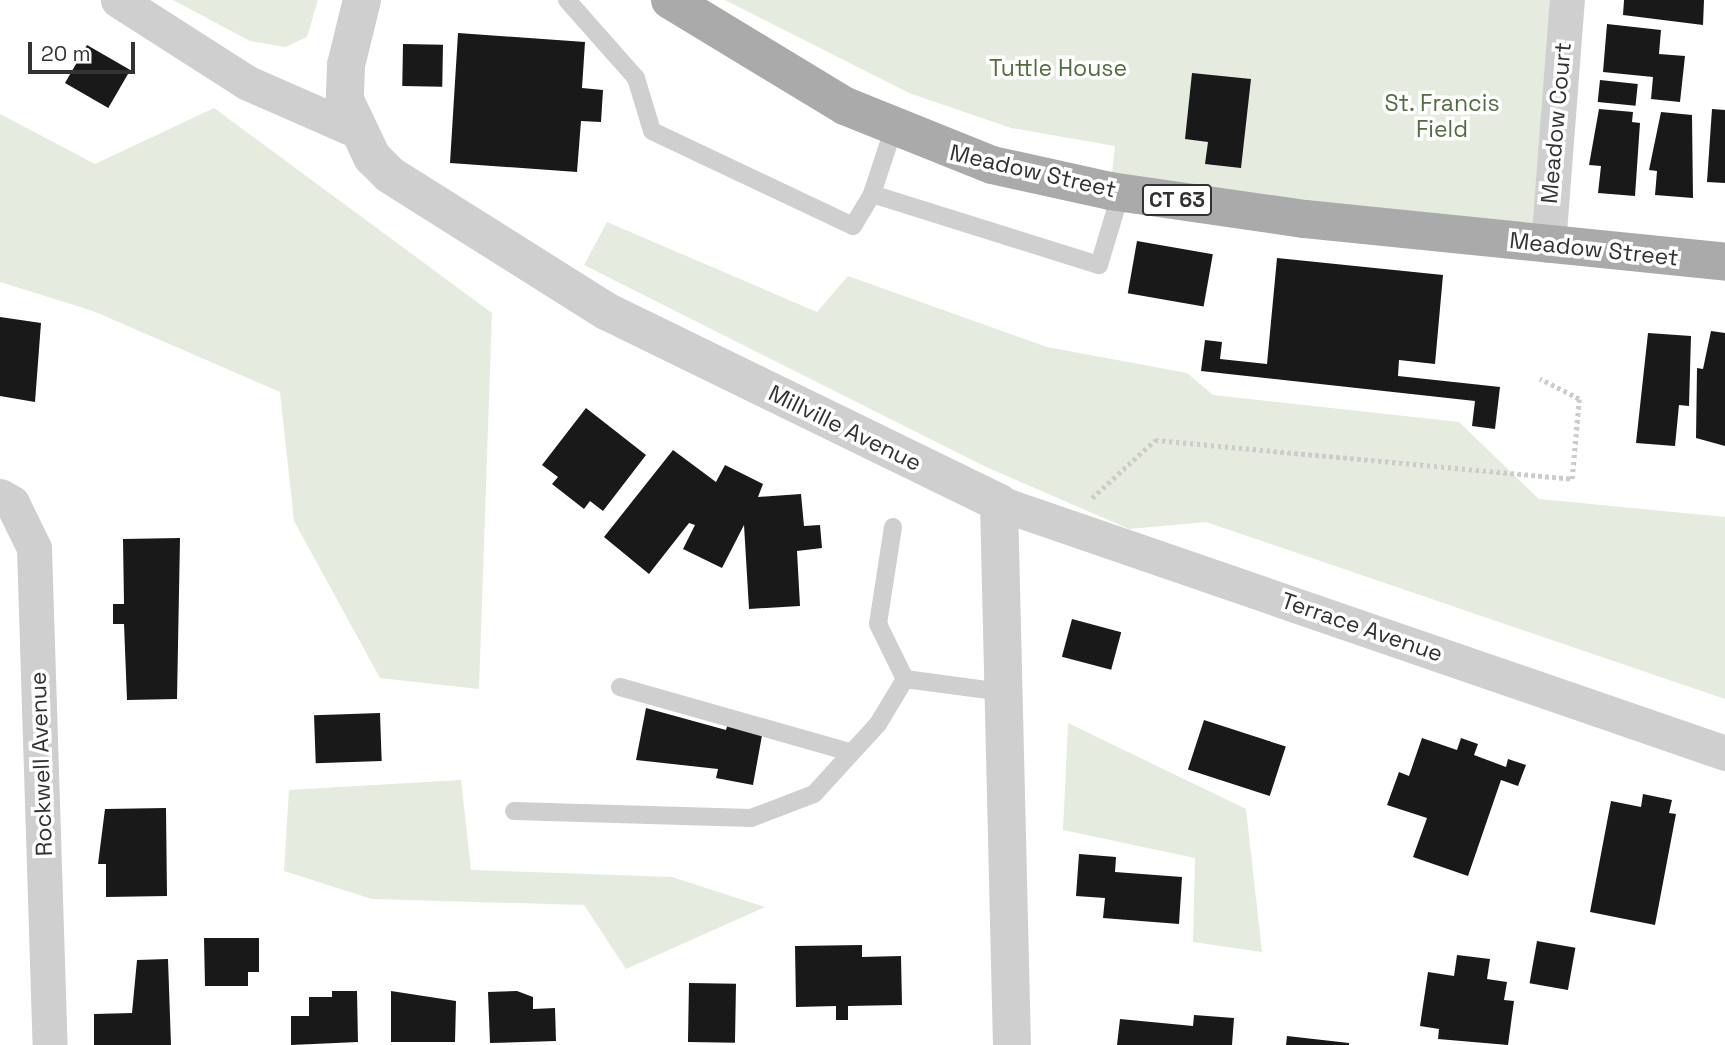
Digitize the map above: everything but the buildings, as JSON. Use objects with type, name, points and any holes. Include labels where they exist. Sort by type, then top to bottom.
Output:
[{"type":"main road","name":"Meadow Street","points":[[670,0],[795,80],[893,130],[992,165],[1121,192],[1548,245],[1725,262]]},
{"type":"street","points":[[118,0],[248,83],[355,130]]},
{"type":"street","name":"Millville Avenue","points":[[362,0],[346,65],[345,100],[355,130],[372,157],[420,198],[584,298],[999,503]]},
{"type":"street","name":"Meadow Court","points":[[1548,245],[1567,0]]},
{"type":"street","name":"Rockwell Avenue","points":[[0,496],[12,503],[34,548],[50,1045]]},
{"type":"street","points":[[999,503],[1012,1045]]},
{"type":"street","name":"Terrace Avenue","points":[[999,503],[1725,753]]},
{"type":"lane","points":[[567,0],[636,78],[652,131],[853,226],[872,194],[893,130]]},
{"type":"lane","points":[[872,194],[1099,265],[1121,192]]},
{"type":"lane","points":[[893,527],[878,624],[905,679]]},
{"type":"lane","points":[[905,679],[1003,692]]},
{"type":"lane","points":[[513,811],[751,818],[814,794],[849,752],[878,724],[905,679]]},
{"type":"lane","points":[[620,687],[849,752]]},
{"type":"path","points":[[1064,524],[1155,440],[1572,479],[1579,399],[1540,379]]},
{"type":"green space","points":[[173,0],[318,0],[307,37],[285,47],[250,41]]},
{"type":"green space","name":"St. Francis Field","points":[[725,0],[1570,0],[1548,245],[1110,191],[1115,146],[1011,128],[909,93]]},
{"type":"green space","points":[[214,108],[492,313],[479,689],[380,678],[294,521],[280,392],[93,311],[0,282],[0,114],[95,164]]},
{"type":"green space","points":[[607,222],[817,312],[848,276],[1047,347],[1187,373],[1213,395],[1459,422],[1539,499],[1725,517],[1725,699],[1206,522],[1129,529],[984,466],[584,265]]},
{"type":"green space","points":[[1068,723],[1246,809],[1262,952],[1193,942],[1195,858],[1063,830]]},
{"type":"green space","points":[[461,780],[471,870],[672,877],[765,907],[626,969],[584,905],[372,899],[284,871],[289,790]]},
{"type":"park label","name":"Tuttle House","points":[[1058,68]]}]
